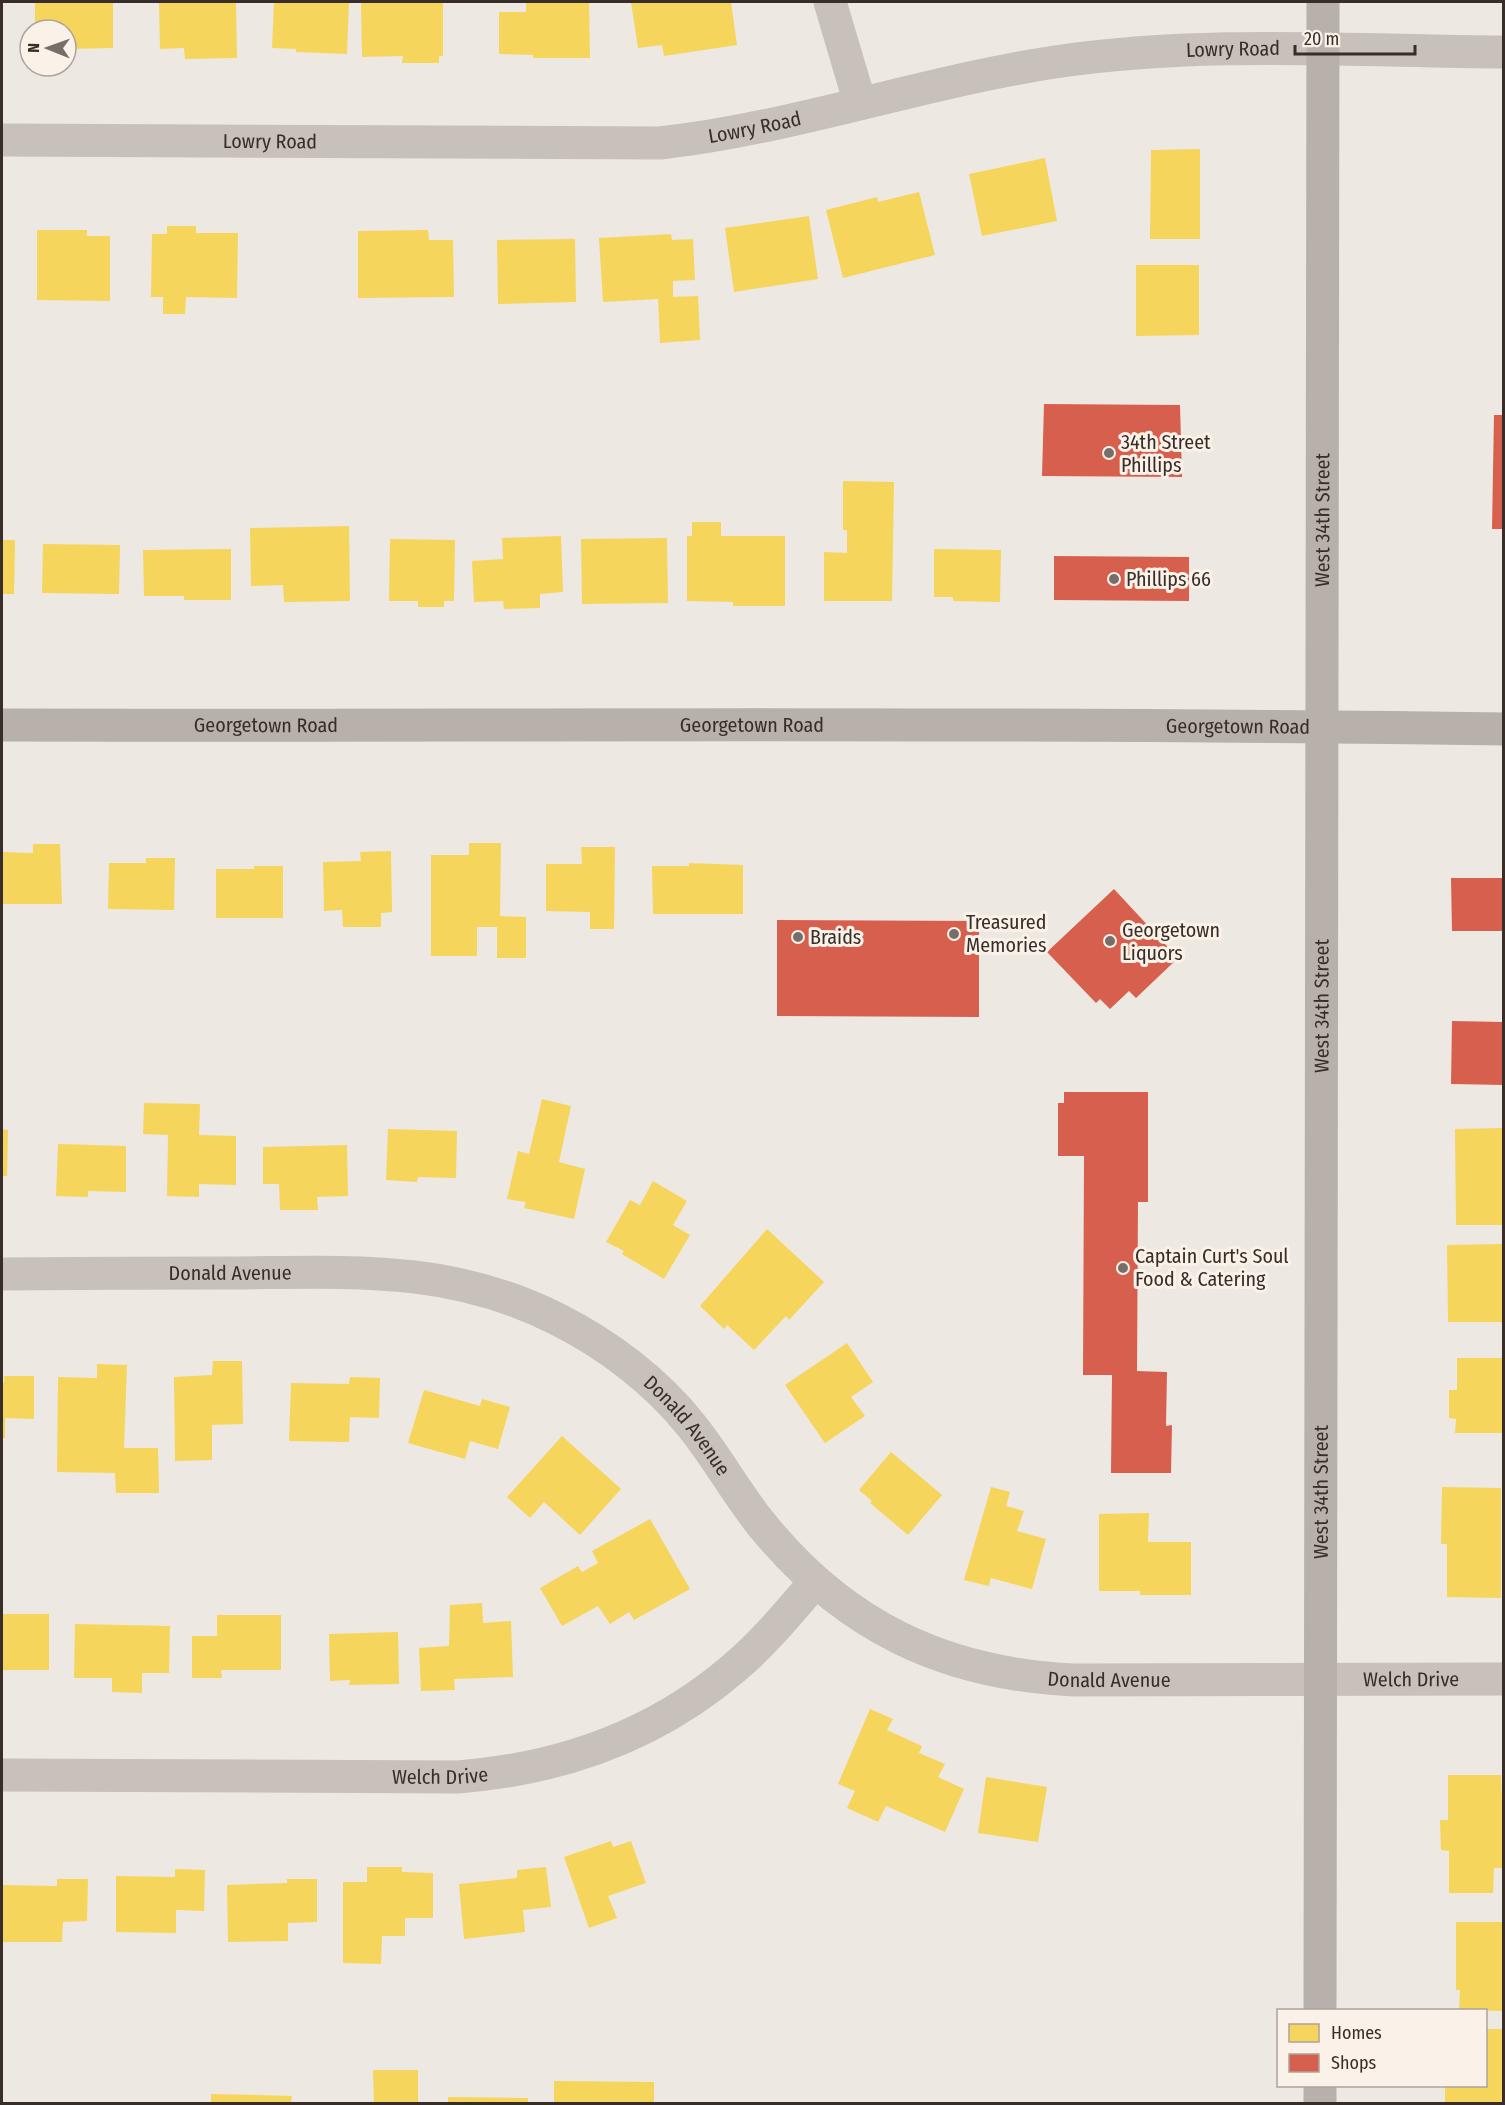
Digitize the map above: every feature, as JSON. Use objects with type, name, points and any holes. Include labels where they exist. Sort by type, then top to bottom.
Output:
[{"type":"street","points":[[830,2],[860,104]]},
{"type":"street","name":"West 34th Street","points":[[1320,2009],[1324,727],[1323,2]]},
{"type":"street","name":"Lowry Road","points":[[2,140],[660,143],[726,135],[1001,72],[1110,55],[1200,48],[1503,52]]},
{"type":"street","name":"Georgetown Road","points":[[2,725],[769,726],[911,723],[1003,727],[1503,729]]},
{"type":"street","name":"Donald Avenue","points":[[2,1274],[379,1272],[454,1282],[507,1298],[552,1316],[593,1339],[667,1398],[696,1431],[759,1522],[795,1563],[815,1582],[874,1626],[933,1654],[988,1670],[1035,1678],[1074,1680],[1320,1678]]},
{"type":"street","name":"Welch Drive","points":[[2,1775],[459,1777],[534,1767],[607,1746],[689,1702],[735,1668],[763,1641],[815,1582]]},
{"type":"street","name":"Welch Drive","points":[[1320,1678],[1503,1679]]},
{"type":"street","points":[[1320,2087],[1320,2103]]},
{"type":"building: Homes","points":[[35,2],[113,2],[113,48],[78,49],[78,18],[35,18]]},
{"type":"building: Homes","points":[[159,2],[236,2],[237,58],[185,59],[184,48],[160,49]]},
{"type":"building: Homes","points":[[274,2],[349,2],[347,54],[296,52],[296,49],[272,48]]},
{"type":"building: Homes","points":[[361,2],[443,2],[443,56],[439,56],[439,63],[402,63],[403,56],[362,57]]},
{"type":"building: Homes","points":[[526,2],[589,2],[590,58],[533,58],[533,55],[499,54],[499,12],[526,12]]},
{"type":"building: Homes","points":[[631,2],[731,2],[737,45],[664,56],[662,45],[638,48]]},
{"type":"building: Homes","points":[[1200,149],[1200,239],[1150,239],[1151,150]]},
{"type":"building: Homes","points":[[1045,158],[1057,221],[982,236],[969,174]]},
{"type":"building: Homes","points":[[919,192],[935,255],[843,278],[826,210],[877,197],[878,202]]},
{"type":"building: Homes","points":[[809,216],[818,279],[734,292],[725,228]]},
{"type":"building: Homes","points":[[167,226],[196,226],[196,233],[238,233],[237,298],[186,297],[185,314],[163,314],[163,297],[151,297],[152,234],[167,234]]},
{"type":"building: Homes","points":[[37,230],[87,230],[87,236],[110,236],[110,301],[37,300]]},
{"type":"building: Homes","points":[[428,230],[429,240],[453,240],[454,297],[358,298],[358,231]]},
{"type":"building: Homes","points":[[671,234],[672,240],[693,239],[695,280],[673,281],[673,297],[698,296],[700,340],[660,343],[658,299],[603,302],[599,238]]},
{"type":"building: Homes","points":[[575,239],[576,302],[498,304],[497,240]]},
{"type":"building: Homes","points":[[1136,265],[1199,265],[1199,335],[1136,336]]},
{"type":"building: Homes","points":[[843,481],[894,482],[892,601],[824,601],[824,552],[847,553],[847,530],[843,530]]},
{"type":"building: Homes","points":[[692,522],[721,522],[721,536],[785,536],[785,606],[733,606],[733,602],[687,601],[687,536],[692,536]]},
{"type":"building: Homes","points":[[349,526],[350,601],[284,602],[283,585],[251,586],[250,528]]},
{"type":"building: Homes","points":[[561,536],[563,592],[540,594],[540,608],[504,609],[503,601],[474,602],[472,561],[503,559],[502,538]]},
{"type":"building: Homes","points":[[667,538],[668,603],[582,604],[581,539]]},
{"type":"building: Homes","points":[[390,539],[455,540],[454,601],[444,601],[444,607],[418,607],[418,601],[389,601]]},
{"type":"building: Homes","points":[[2,540],[15,540],[14,594],[2,594]]},
{"type":"building: Homes","points":[[43,544],[120,545],[119,594],[42,593]]},
{"type":"building: Homes","points":[[231,549],[231,600],[184,600],[184,596],[144,596],[143,550]]},
{"type":"building: Homes","points":[[934,549],[1001,550],[1000,602],[953,601],[953,597],[934,597]]},
{"type":"building: Homes","points":[[469,843],[501,843],[500,916],[526,917],[526,958],[497,958],[497,927],[477,927],[477,956],[431,956],[431,855],[469,855]]},
{"type":"building: Homes","points":[[33,844],[60,844],[62,904],[2,904],[2,852],[33,853]]},
{"type":"building: Homes","points":[[581,847],[615,847],[614,929],[590,929],[590,912],[546,911],[546,864],[582,864]]},
{"type":"building: Homes","points":[[391,851],[392,912],[381,913],[381,927],[343,927],[342,910],[324,911],[323,862],[361,861],[360,852]]},
{"type":"building: Homes","points":[[146,858],[175,858],[174,910],[108,909],[109,863],[146,863]]},
{"type":"building: Homes","points":[[689,863],[743,865],[743,914],[653,914],[652,866],[689,866]]},
{"type":"building: Homes","points":[[254,866],[283,866],[283,918],[216,918],[216,869],[254,869]]},
{"type":"building: Homes","points":[[542,1099],[571,1106],[559,1162],[585,1169],[574,1219],[524,1208],[526,1202],[507,1199],[518,1151],[529,1154]]},
{"type":"building: Homes","points":[[144,1103],[200,1104],[199,1135],[236,1136],[236,1185],[199,1184],[199,1197],[167,1196],[168,1135],[143,1134]]},
{"type":"building: Homes","points":[[1504,1128],[1504,1225],[1456,1225],[1455,1129]]},
{"type":"building: Homes","points":[[2,1129],[8,1130],[7,1176],[2,1176]]},
{"type":"building: Homes","points":[[388,1129],[457,1131],[456,1178],[418,1177],[417,1182],[386,1180]]},
{"type":"building: Homes","points":[[58,1144],[126,1146],[126,1192],[88,1191],[88,1197],[56,1196]]},
{"type":"building: Homes","points":[[347,1145],[348,1196],[317,1197],[318,1210],[280,1210],[279,1184],[263,1184],[263,1147]]},
{"type":"building: Homes","points":[[653,1181],[687,1201],[673,1225],[690,1235],[664,1279],[622,1254],[624,1251],[606,1242],[630,1200],[640,1205]]},
{"type":"building: Homes","points":[[767,1229],[824,1282],[789,1320],[786,1316],[754,1350],[727,1325],[724,1329],[700,1306]]},
{"type":"building: Homes","points":[[1502,1244],[1504,1322],[1448,1322],[1447,1245]]},
{"type":"building: Homes","points":[[847,1343],[873,1382],[851,1397],[865,1416],[825,1443],[785,1385]]},
{"type":"building: Homes","points":[[1457,1358],[1504,1358],[1504,1433],[1455,1433],[1456,1419],[1449,1418],[1449,1390],[1457,1390]]},
{"type":"building: Homes","points":[[213,1361],[242,1361],[243,1424],[212,1425],[212,1460],[175,1461],[174,1377],[212,1375]]},
{"type":"building: Homes","points":[[97,1364],[127,1365],[124,1448],[158,1448],[159,1493],[116,1493],[115,1473],[57,1472],[58,1377],[97,1378]]},
{"type":"building: Homes","points":[[4,1376],[34,1376],[34,1419],[5,1418],[5,1438],[2,1438],[2,1383],[4,1383]]},
{"type":"building: Homes","points":[[350,1377],[380,1378],[379,1418],[350,1417],[349,1442],[289,1441],[291,1383],[349,1384]]},
{"type":"building: Homes","points":[[424,1390],[480,1406],[482,1399],[510,1407],[498,1449],[470,1441],[465,1459],[408,1443]]},
{"type":"building: Homes","points":[[562,1436],[621,1489],[580,1535],[544,1502],[530,1518],[507,1497]]},
{"type":"building: Homes","points":[[891,1452],[942,1495],[908,1535],[870,1503],[872,1501],[859,1490]]},
{"type":"building: Homes","points":[[991,1487],[1010,1492],[1006,1506],[1024,1511],[1017,1531],[1046,1539],[1032,1589],[991,1578],[989,1586],[964,1580]]},
{"type":"building: Homes","points":[[1442,1487],[1501,1488],[1501,1598],[1447,1597],[1447,1544],[1441,1544]]},
{"type":"building: Homes","points":[[1149,1513],[1148,1542],[1191,1542],[1191,1595],[1140,1595],[1140,1591],[1099,1591],[1099,1514]]},
{"type":"building: Homes","points":[[650,1519],[690,1589],[634,1620],[629,1612],[610,1624],[598,1606],[562,1626],[540,1588],[578,1566],[582,1572],[598,1563],[592,1551]]},
{"type":"building: Homes","points":[[482,1603],[483,1623],[511,1621],[513,1677],[454,1679],[455,1690],[421,1691],[419,1648],[449,1646],[450,1605]]},
{"type":"building: Homes","points":[[2,1614],[49,1614],[49,1670],[2,1670]]},
{"type":"building: Homes","points":[[217,1615],[281,1615],[281,1670],[221,1670],[222,1678],[192,1678],[192,1636],[217,1636]]},
{"type":"building: Homes","points":[[75,1624],[170,1626],[169,1673],[142,1673],[142,1693],[112,1692],[112,1678],[74,1678]]},
{"type":"building: Homes","points":[[398,1632],[399,1684],[349,1685],[350,1680],[330,1681],[329,1634]]},
{"type":"building: Homes","points":[[870,1709],[893,1719],[887,1730],[922,1746],[919,1753],[945,1764],[938,1777],[964,1789],[945,1832],[886,1806],[878,1822],[847,1808],[855,1791],[838,1784]]},
{"type":"building: Homes","points":[[1448,1775],[1501,1775],[1504,1868],[1494,1868],[1493,1893],[1449,1893],[1449,1851],[1441,1850],[1440,1820],[1448,1820]]},
{"type":"building: Homes","points":[[986,1777],[1047,1787],[1038,1842],[978,1833]]},
{"type":"building: Homes","points":[[611,1841],[613,1847],[631,1841],[646,1883],[608,1896],[617,1918],[589,1928],[564,1857]]},
{"type":"building: Homes","points":[[367,1867],[402,1867],[402,1872],[433,1873],[433,1918],[405,1918],[405,1936],[382,1936],[381,1964],[343,1963],[343,1882],[367,1882]]},
{"type":"building: Homes","points":[[546,1867],[551,1907],[523,1910],[525,1932],[464,1939],[459,1884],[517,1878],[517,1870]]},
{"type":"building: Homes","points":[[175,1869],[205,1870],[204,1911],[176,1910],[176,1933],[116,1932],[116,1876],[175,1877]]},
{"type":"building: Homes","points":[[57,1879],[88,1879],[87,1921],[63,1922],[62,1942],[2,1942],[2,1885],[57,1886]]},
{"type":"building: Homes","points":[[287,1879],[317,1879],[317,1922],[288,1923],[288,1941],[228,1942],[227,1885],[287,1883]]},
{"type":"building: Homes","points":[[1456,1922],[1504,1922],[1504,2011],[1459,2009],[1460,1990],[1456,1990]]},
{"type":"building: Homes","points":[[1487,2029],[1502,2029],[1504,2104],[1445,2104],[1445,2087],[1487,2087]]},
{"type":"building: Homes","points":[[373,2070],[418,2070],[418,2104],[374,2104]]},
{"type":"building: Homes","points":[[554,2081],[654,2082],[654,2104],[554,2104]]},
{"type":"building: Homes","points":[[211,2094],[292,2096],[291,2104],[211,2104]]},
{"type":"building: Homes","points":[[448,2097],[528,2098],[528,2104],[448,2104]]},
{"type":"building: Shops","points":[[1044,404],[1180,405],[1182,477],[1042,476]]},
{"type":"building: Shops","points":[[1494,415],[1504,415],[1504,529],[1492,529]]},
{"type":"building: Shops","points":[[1054,556],[1189,557],[1189,601],[1054,600]]},
{"type":"building: Shops","points":[[1451,878],[1504,878],[1504,931],[1452,931]]},
{"type":"building: Shops","name":"Georgetown Liquors","points":[[1114,889],[1178,958],[1136,998],[1129,991],[1110,1009],[1100,999],[1096,1003],[1047,952]]},
{"type":"building: Shops","points":[[777,920],[979,921],[979,1017],[777,1016]]},
{"type":"building: Shops","points":[[1452,1021],[1504,1022],[1504,1085],[1451,1084]]},
{"type":"building: Shops","points":[[1064,1092],[1148,1092],[1148,1202],[1138,1202],[1137,1371],[1167,1372],[1166,1426],[1172,1425],[1171,1473],[1111,1473],[1112,1375],[1083,1375],[1084,1156],[1058,1156],[1058,1103],[1064,1103]]},
{"type":"place","name":"34th Street Phillips","points":[[1109,453]]},
{"type":"place","name":"Phillips 66","points":[[1114,579]]},
{"type":"place","name":"Treasured Memories","points":[[954,934]]},
{"type":"place","name":"Braids","points":[[798,937]]},
{"type":"place","name":"Georgetown Liquors","points":[[1110,941]]},
{"type":"place","name":"Captain Curt's Soul Food & Catering","points":[[1123,1268]]}]
